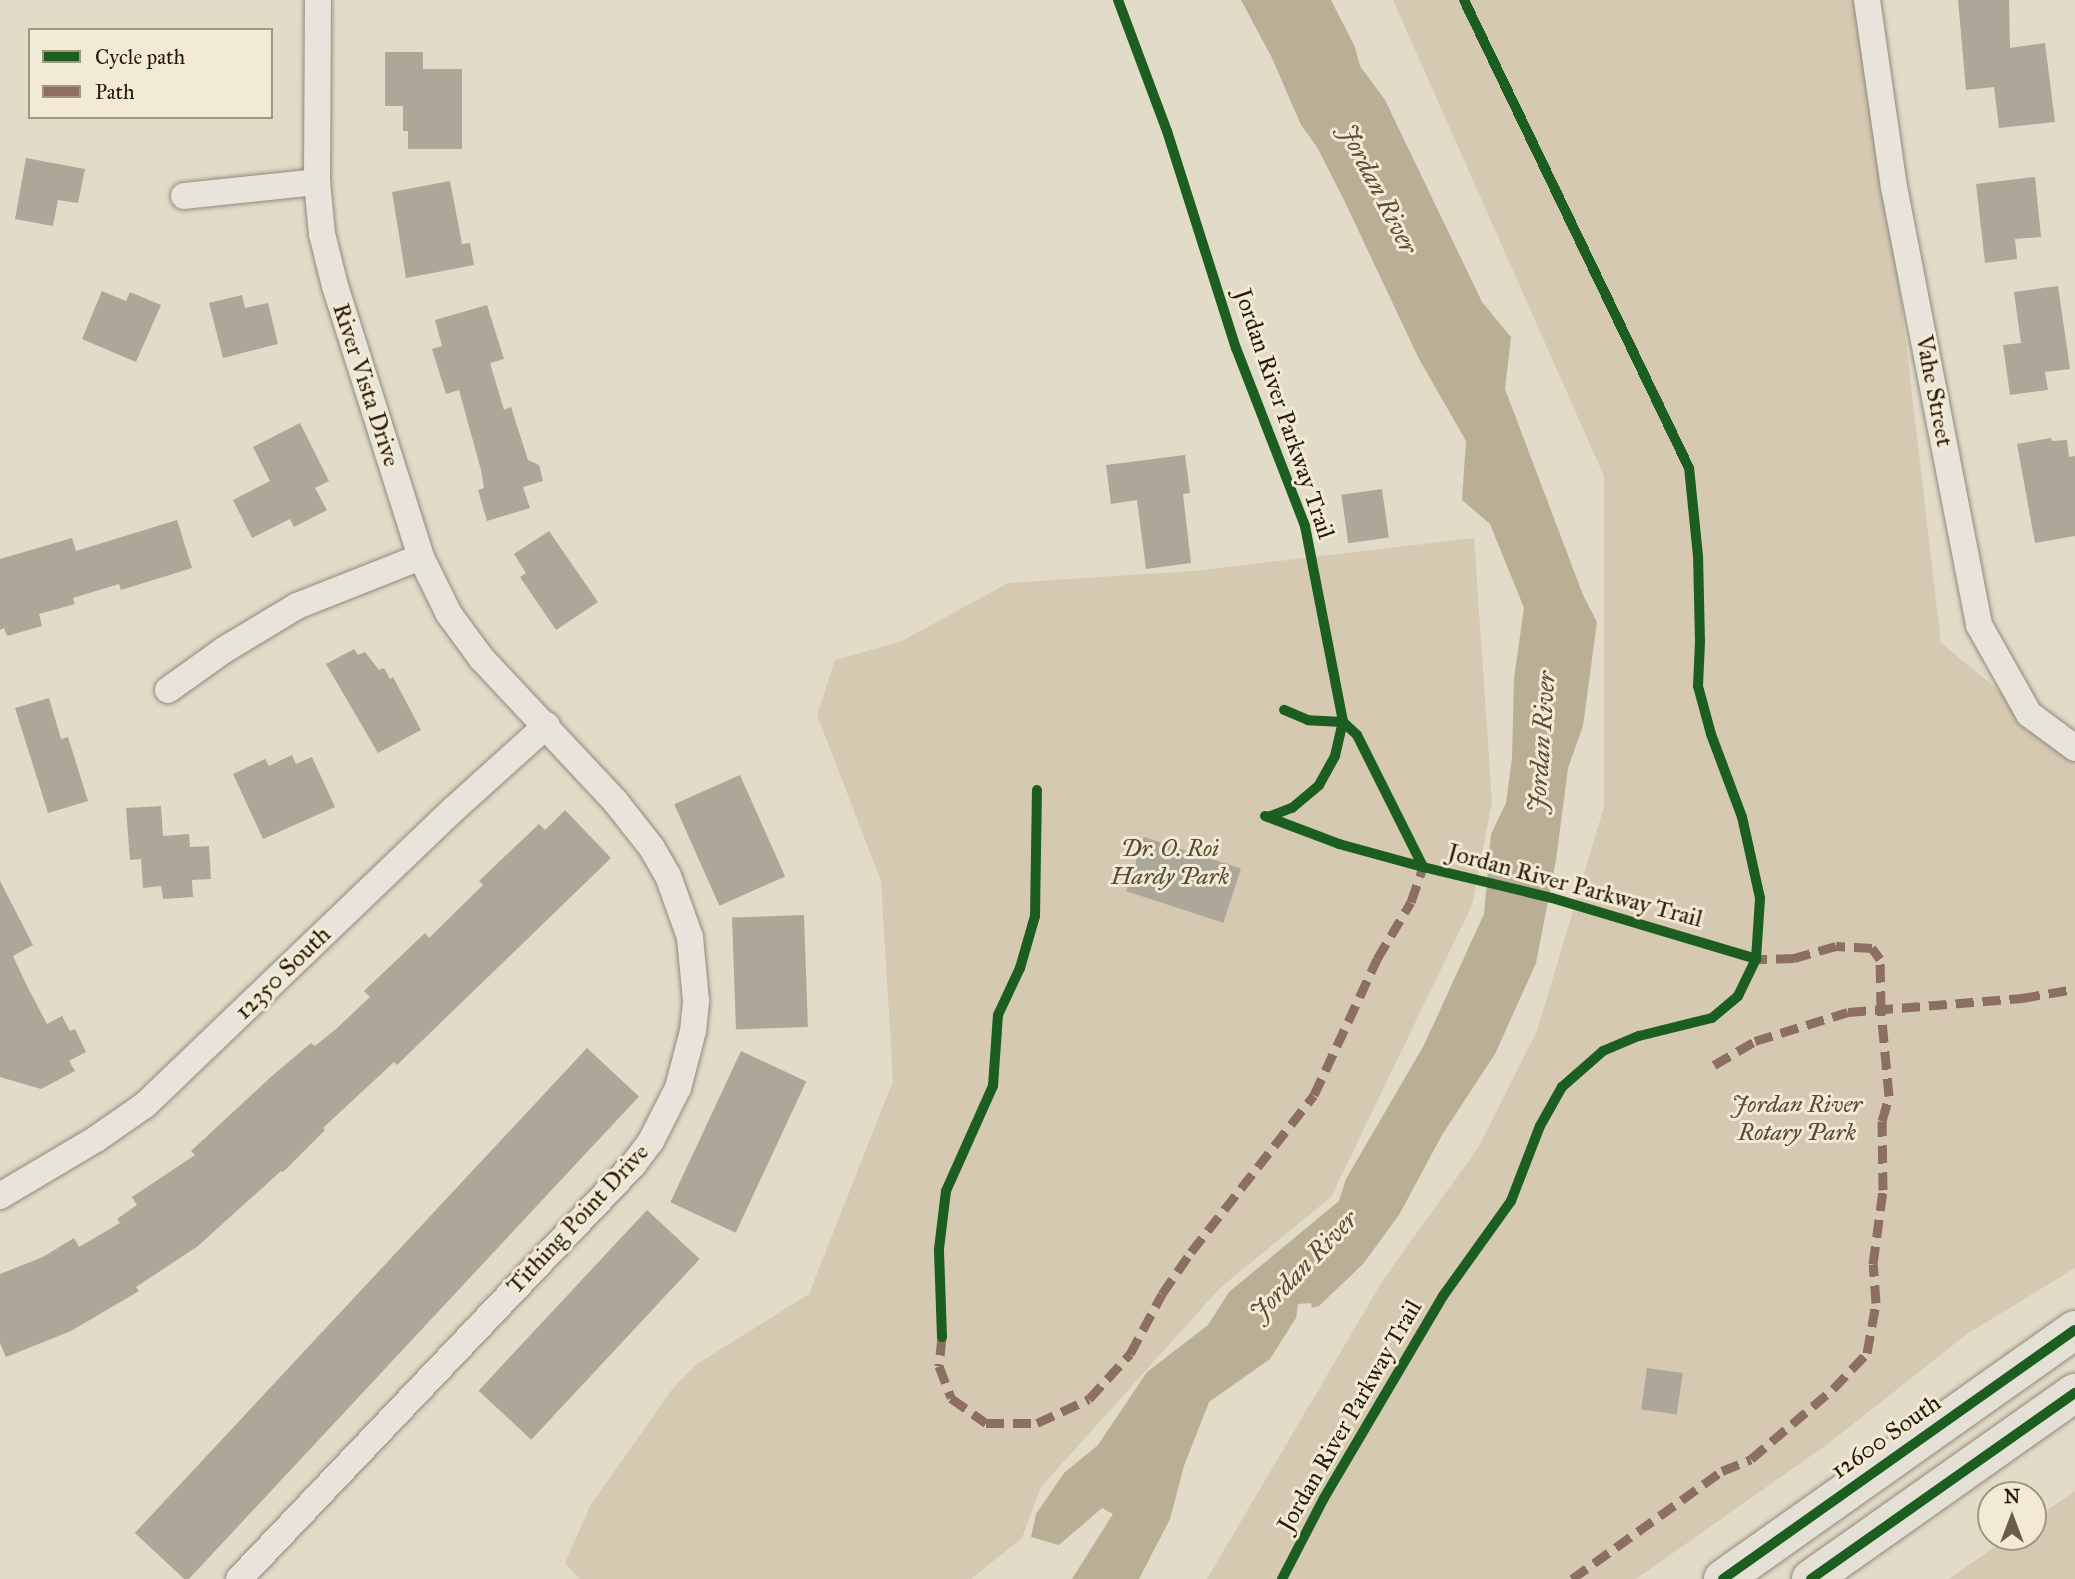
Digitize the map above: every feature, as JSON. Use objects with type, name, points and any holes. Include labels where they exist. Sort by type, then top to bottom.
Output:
[{"type":"main road","name":"12600 South","points":[[1723,1579],[2075,1330]]},
{"type":"main road","points":[[1811,1579],[2075,1393]]},
{"type":"street","name":"River Vista Drive","points":[[318,0],[317,182],[322,234],[335,286],[421,557],[449,614],[482,659],[547,726]]},
{"type":"street","name":"Vahe Street","points":[[1867,0],[1895,187],[1979,625],[2029,714],[2075,748]]},
{"type":"street","points":[[184,196],[317,182]]},
{"type":"street","points":[[168,690],[224,650],[298,606],[421,557]]},
{"type":"street","name":"12350 South","points":[[0,1196],[96,1139],[145,1105],[454,809],[547,726]]},
{"type":"street","name":"Tithing Point Drive","points":[[239,1579],[633,1165],[666,1115],[678,1088],[693,1031],[696,1001],[695,969],[681,906],[652,848],[615,801],[547,726]]},
{"type":"green space","name":"Jordan River Rotary Park","points":[[1393,0],[1866,0],[1941,643],[2075,753],[2075,1268],[1967,1334],[1829,1443],[1636,1579],[1207,1579],[1383,1280],[1478,1148],[1537,1031],[1604,807],[1604,476]]},
{"type":"green space","name":"Dr. O. Roi Hardy Park","points":[[1474,538],[1492,802],[1472,905],[1331,1197],[1220,1288],[1041,1487],[1022,1538],[971,1579],[580,1579],[565,1563],[590,1506],[673,1388],[697,1364],[809,1294],[893,1081],[881,881],[817,715],[835,660],[902,641],[1008,583],[1193,571]]},
{"type":"green space","points":[[2075,1491],[2075,1579],[1949,1579],[1989,1551],[2047,1551],[2047,1510]]},
{"type":"water","name":"Jordan River","points":[[1241,0],[1331,0],[1355,47],[1360,66],[1385,100],[1482,302],[1511,337],[1505,389],[1583,595],[1597,622],[1583,726],[1568,768],[1556,860],[1536,963],[1495,1054],[1442,1135],[1399,1215],[1363,1264],[1319,1306],[1312,1308],[1311,1303],[1298,1304],[1296,1318],[1270,1359],[1209,1402],[1184,1466],[1170,1519],[1139,1579],[1072,1579],[1113,1514],[1102,1508],[1059,1545],[1031,1537],[1036,1514],[1064,1473],[1098,1445],[1147,1372],[1208,1325],[1229,1292],[1339,1201],[1346,1179],[1424,1045],[1484,914],[1491,834],[1506,803],[1512,758],[1514,678],[1524,608],[1490,524],[1462,500],[1466,441],[1419,359],[1344,200],[1317,147],[1301,125],[1272,58]]},
{"type":"building","points":[[1958,0],[2009,0],[2010,48],[2045,43],[2055,122],[1999,128],[1994,87],[1966,90]]},
{"type":"building","points":[[385,52],[423,52],[423,69],[462,69],[462,149],[408,149],[408,131],[403,131],[403,106],[385,106]]},
{"type":"building","points":[[26,158],[85,169],[78,203],[58,200],[53,226],[15,219]]},
{"type":"building","points":[[2035,177],[2041,237],[2015,239],[2017,259],[1985,263],[1976,184]]},
{"type":"building","points":[[450,181],[462,244],[470,243],[474,265],[406,278],[392,192]]},
{"type":"building","points":[[2058,286],[2070,369],[2045,372],[2048,390],[2010,395],[2003,345],[2021,343],[2014,292]]},
{"type":"building","points":[[102,291],[126,301],[130,292],[161,305],[136,362],[82,339]]},
{"type":"building","points":[[242,295],[245,308],[268,303],[278,344],[223,358],[209,303]]},
{"type":"building","points":[[487,305],[504,359],[490,363],[504,410],[511,407],[528,460],[539,465],[543,481],[523,487],[530,508],[487,521],[478,490],[484,488],[481,470],[459,390],[446,394],[432,349],[442,346],[435,320]]},
{"type":"building","points":[[300,423],[329,481],[315,488],[327,510],[294,527],[290,519],[252,538],[233,500],[270,481],[253,447]]},
{"type":"building","points":[[2051,438],[2052,441],[2067,440],[2069,457],[2075,456],[2075,536],[2035,543],[2017,444]]},
{"type":"building","points":[[1185,455],[1190,493],[1183,494],[1191,563],[1146,569],[1137,500],[1111,504],[1106,465]]},
{"type":"building","points":[[1382,489],[1389,538],[1348,543],[1341,495]]},
{"type":"building","points":[[177,520],[192,568],[121,590],[119,584],[73,598],[75,604],[39,614],[42,626],[7,636],[4,628],[0,630],[0,559],[72,538],[76,551]]},
{"type":"building","points":[[549,531],[598,602],[556,630],[520,577],[526,573],[514,554]]},
{"type":"building","points":[[354,649],[358,655],[365,652],[379,670],[384,668],[390,679],[393,677],[421,730],[378,753],[326,664]]},
{"type":"building","points":[[49,698],[61,739],[68,737],[88,801],[48,813],[15,708]]},
{"type":"building","points":[[292,755],[296,764],[312,757],[335,807],[263,839],[233,774],[265,759],[269,766]]},
{"type":"building","points":[[740,775],[785,876],[719,906],[674,804]]},
{"type":"building","points":[[161,806],[163,836],[189,834],[190,847],[209,846],[211,879],[192,880],[193,897],[163,899],[161,886],[143,888],[141,859],[130,860],[126,808]]},
{"type":"building","points":[[565,810],[611,858],[397,1065],[394,1062],[323,1128],[325,1130],[283,1172],[198,1246],[136,1287],[139,1291],[71,1331],[6,1357],[0,1343],[0,1274],[43,1257],[74,1238],[79,1247],[120,1223],[117,1219],[137,1205],[132,1197],[195,1155],[191,1151],[272,1076],[311,1043],[315,1046],[336,1029],[370,997],[364,991],[425,933],[429,938],[483,885],[479,881],[502,859],[539,824],[545,830]]},
{"type":"building","points":[[1144,837],[1241,869],[1223,923],[1126,891]]},
{"type":"building","points":[[0,881],[33,945],[13,956],[26,984],[47,1024],[62,1016],[70,1031],[75,1029],[86,1052],[69,1061],[75,1071],[41,1089],[0,1077]]},
{"type":"building","points":[[804,915],[808,1027],[736,1029],[732,918]]},
{"type":"building","points":[[587,1048],[639,1096],[189,1579],[184,1579],[135,1533]]},
{"type":"building","points":[[741,1051],[806,1081],[736,1233],[670,1202]]},
{"type":"building","points":[[647,1210],[700,1259],[531,1440],[479,1391]]},
{"type":"building","points":[[1647,1368],[1683,1373],[1677,1415],[1641,1410]]},
{"type":"marked path","points":[[942,1337],[939,1366],[951,1398],[986,1423],[1037,1423],[1089,1399],[1130,1354],[1162,1294],[1191,1252],[1314,1095],[1377,959],[1411,902],[1423,867]]},
{"type":"marked path","points":[[1572,1579],[1722,1471],[1751,1459],[1833,1389],[1867,1353],[1876,1303],[1873,1264],[1883,1190],[1882,1121],[1889,1096],[1881,1009],[1880,959],[1872,948],[1836,946],[1794,958],[1756,959]]},
{"type":"marked path","points":[[1714,1065],[1755,1041],[1848,1012],[2022,998],[2075,989]]},
{"type":"cycle path","name":"Jordan River Parkway Trail","points":[[1118,0],[1167,131],[1236,348],[1305,526],[1343,722],[1357,735],[1423,867],[1552,898],[1756,959]]},
{"type":"cycle path","name":"Jordan River Parkway Trail","points":[[1282,1579],[1324,1498],[1443,1296],[1511,1201],[1540,1126],[1562,1087],[1603,1051],[1639,1036],[1712,1018],[1738,996],[1756,959],[1760,898],[1742,817],[1711,734],[1698,686],[1698,556],[1689,468],[1464,0]]},
{"type":"cycle path","points":[[1268,817],[1292,808],[1319,785],[1335,756],[1343,722],[1308,720],[1284,710]]},
{"type":"cycle path","points":[[942,1337],[939,1249],[946,1191],[993,1086],[998,1015],[1020,968],[1035,916],[1037,790]]},
{"type":"cycle path","points":[[1265,816],[1339,844],[1423,867]]},
{"type":"cycle path","points":[[1723,1579],[2075,1330]]},
{"type":"cycle path","points":[[1811,1579],[2075,1393]]}]
